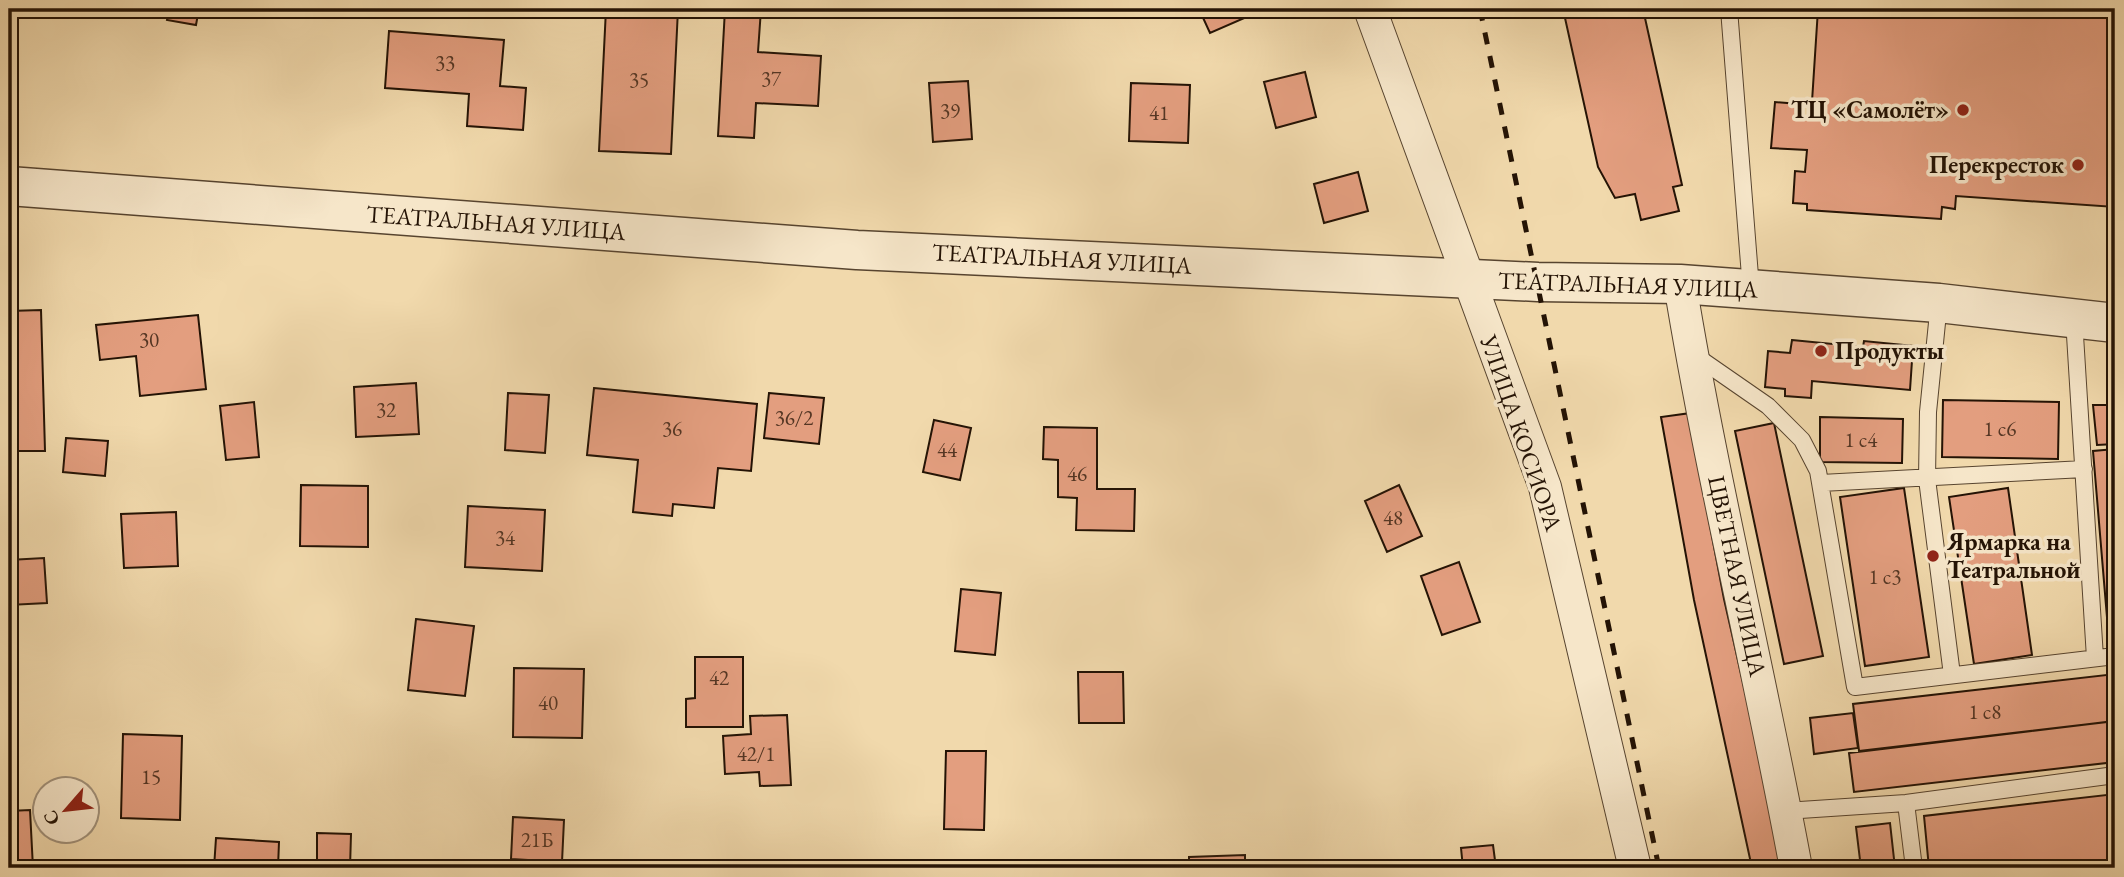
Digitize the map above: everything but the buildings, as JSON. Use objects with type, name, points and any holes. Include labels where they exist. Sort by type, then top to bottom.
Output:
[{"type":"street","name":"УЛИЦА КОСИОРА","points":[[1370,9],[1545,487],[1635,868]]},
{"type":"street","name":"ТЕАТРАЛЬНАЯ УЛИЦА","points":[[9,186],[857,250],[1538,282],[1679,284],[1939,303],[2115,323]]},
{"type":"street","name":"ЦВЕТНАЯ УЛИЦА","points":[[1679,284],[1700,407],[1749,627],[1796,868]]},
{"type":"lane","points":[[1729,9],[1751,289]]},
{"type":"lane","points":[[1939,303],[1928,412],[1927,479],[1952,675]]},
{"type":"lane","points":[[2074,319],[2095,658]]},
{"type":"lane","points":[[1691,352],[1768,406],[1802,440],[1818,471],[1855,687],[2115,656]]},
{"type":"lane","points":[[1821,483],[2084,469]]},
{"type":"lane","points":[[1785,811],[1906,803],[2115,775]]},
{"type":"lane","points":[[1906,803],[1914,868]]},
{"type":"railway","points":[[1480,9],[1659,868]]},
{"type":"place","name":"ТЦ «Самолёт»","points":[[1963,110]]},
{"type":"place","name":"Перекресток","points":[[2078,165]]},
{"type":"place","name":"Продукты","points":[[1821,351]]},
{"type":"place","name":"Ярмарка на Театральной","points":[[1933,556]]}]
